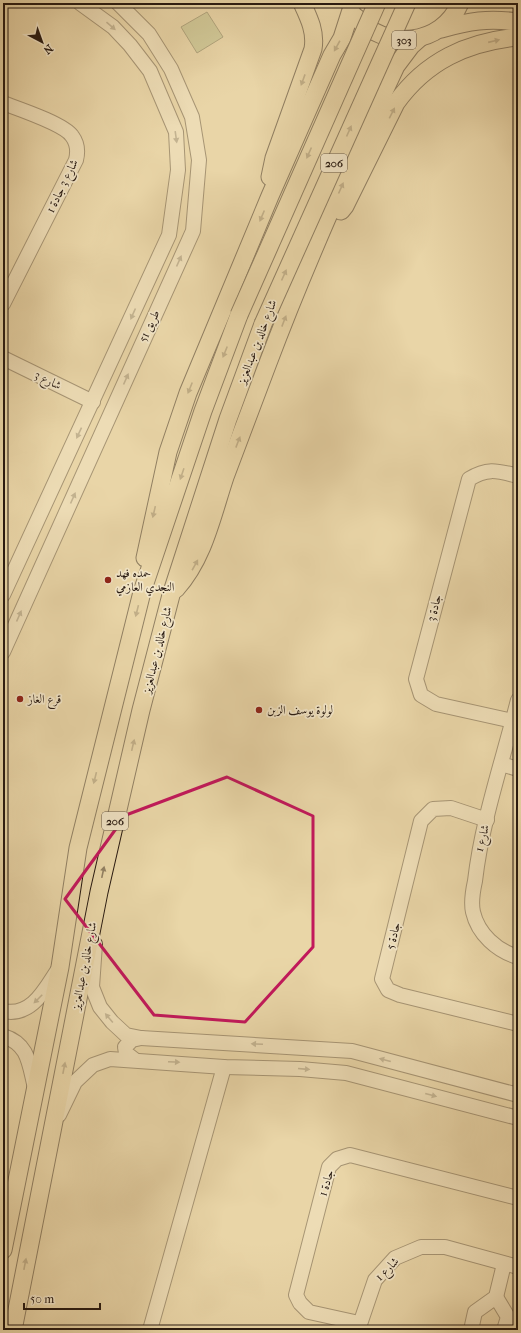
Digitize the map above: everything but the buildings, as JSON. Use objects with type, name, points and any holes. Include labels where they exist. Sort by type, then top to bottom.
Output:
[{"type":"main road","points":[[270,196],[270,178],[274,158],[315,39],[312,27],[302,3]]},
{"type":"main road","name":"شارع خالد بن عبدالعزيز","points":[[3,1250],[60,967],[78,848],[142,592],[203,411],[239,315],[377,3]]},
{"type":"main road","name":"شارع خالد بن عبدالعزيز","points":[[13,1330],[99,892],[171,595],[228,419],[263,324],[407,3]]},
{"type":"main road","name":"303","points":[[350,6],[364,25],[381,36],[400,40],[420,38],[438,29],[453,15],[460,3]]},
{"type":"main road","points":[[142,592],[145,553],[168,452],[188,393],[270,196],[329,62],[342,38],[350,6]]},
{"type":"main road","points":[[438,29],[467,21],[492,19],[518,22]]},
{"type":"main road","points":[[322,229],[345,206],[396,103],[407,88],[426,70],[449,56],[467,48],[491,41],[518,37]]},
{"type":"main road","points":[[171,595],[188,576],[197,561],[225,476],[283,322],[322,229],[396,66],[411,46],[420,38]]},
{"type":"street","name":"طريق 51","points":[[3,595],[169,234],[178,170],[176,132],[150,72],[130,45],[113,27],[80,3]]},
{"type":"street","name":"طريق 51","points":[[3,652],[193,230],[199,160],[192,117],[171,69],[149,34],[118,3]]},
{"type":"street","name":"شارع 3 جادة 1","points":[[3,103],[65,129],[76,142],[77,154],[76,160],[3,304]]},
{"type":"street","points":[[144,290],[162,299]]},
{"type":"street","name":"شارع 3","points":[[3,358],[93,402]]},
{"type":"street","name":"جادة 3","points":[[513,721],[436,704],[421,695],[416,679],[469,479],[484,471],[498,471],[518,476]]},
{"type":"street","points":[[25,548],[46,558]]},
{"type":"street","points":[[17,566],[38,575]]},
{"type":"street","name":"شارع 1","points":[[518,700],[478,854],[472,911],[480,931],[508,954],[518,957]]},
{"type":"street","points":[[501,764],[518,769]]},
{"type":"street","name":"جادة 5","points":[[487,820],[451,808],[433,809],[421,821],[382,979],[388,990],[400,995],[518,1024]]},
{"type":"street","points":[[99,892],[92,987],[100,1007],[112,1022],[126,1035],[140,1038],[352,1051],[518,1095]]},
{"type":"street","points":[[3,1011],[9,1012],[24,1010],[40,999],[60,967]]},
{"type":"street","points":[[3,1036],[14,1039],[27,1054],[36,1090]]},
{"type":"street","points":[[135,1060],[126,1053],[124,1048],[132,1040],[140,1038]]},
{"type":"street","points":[[52,1128],[75,1082],[93,1065],[110,1058],[224,1067],[300,1068],[346,1073],[518,1118]]},
{"type":"street","points":[[150,1330],[224,1067]]},
{"type":"street","points":[[449,1100],[458,1095],[460,1088],[456,1078]]},
{"type":"street","points":[[494,1112],[481,1104],[478,1096],[484,1090],[500,1090]]},
{"type":"street","name":"جادة 1","points":[[359,1327],[309,1312],[300,1303],[296,1295],[329,1167],[337,1159],[350,1155],[518,1198]]},
{"type":"street","name":"شارع 1","points":[[359,1327],[375,1280],[395,1258],[421,1246],[445,1246],[518,1267]]},
{"type":"street","points":[[471,1330],[475,1312],[496,1297],[504,1264]]},
{"type":"street","points":[[496,1297],[508,1317],[504,1330]]},
{"type":"highlighted area","points":[[227,777],[313,816],[313,947],[245,1022],[154,1015],[65,899],[126,815]]},
{"type":"green space","points":[[207,12],[223,37],[197,53],[181,27]]},
{"type":"place","name":"حمده فهد النجدي العازمي","points":[[108,580]]},
{"type":"place","name":"قرع الغاز","points":[[20,699]]},
{"type":"place","name":"لولوة يوسف الزبن","points":[[259,710]]}]
